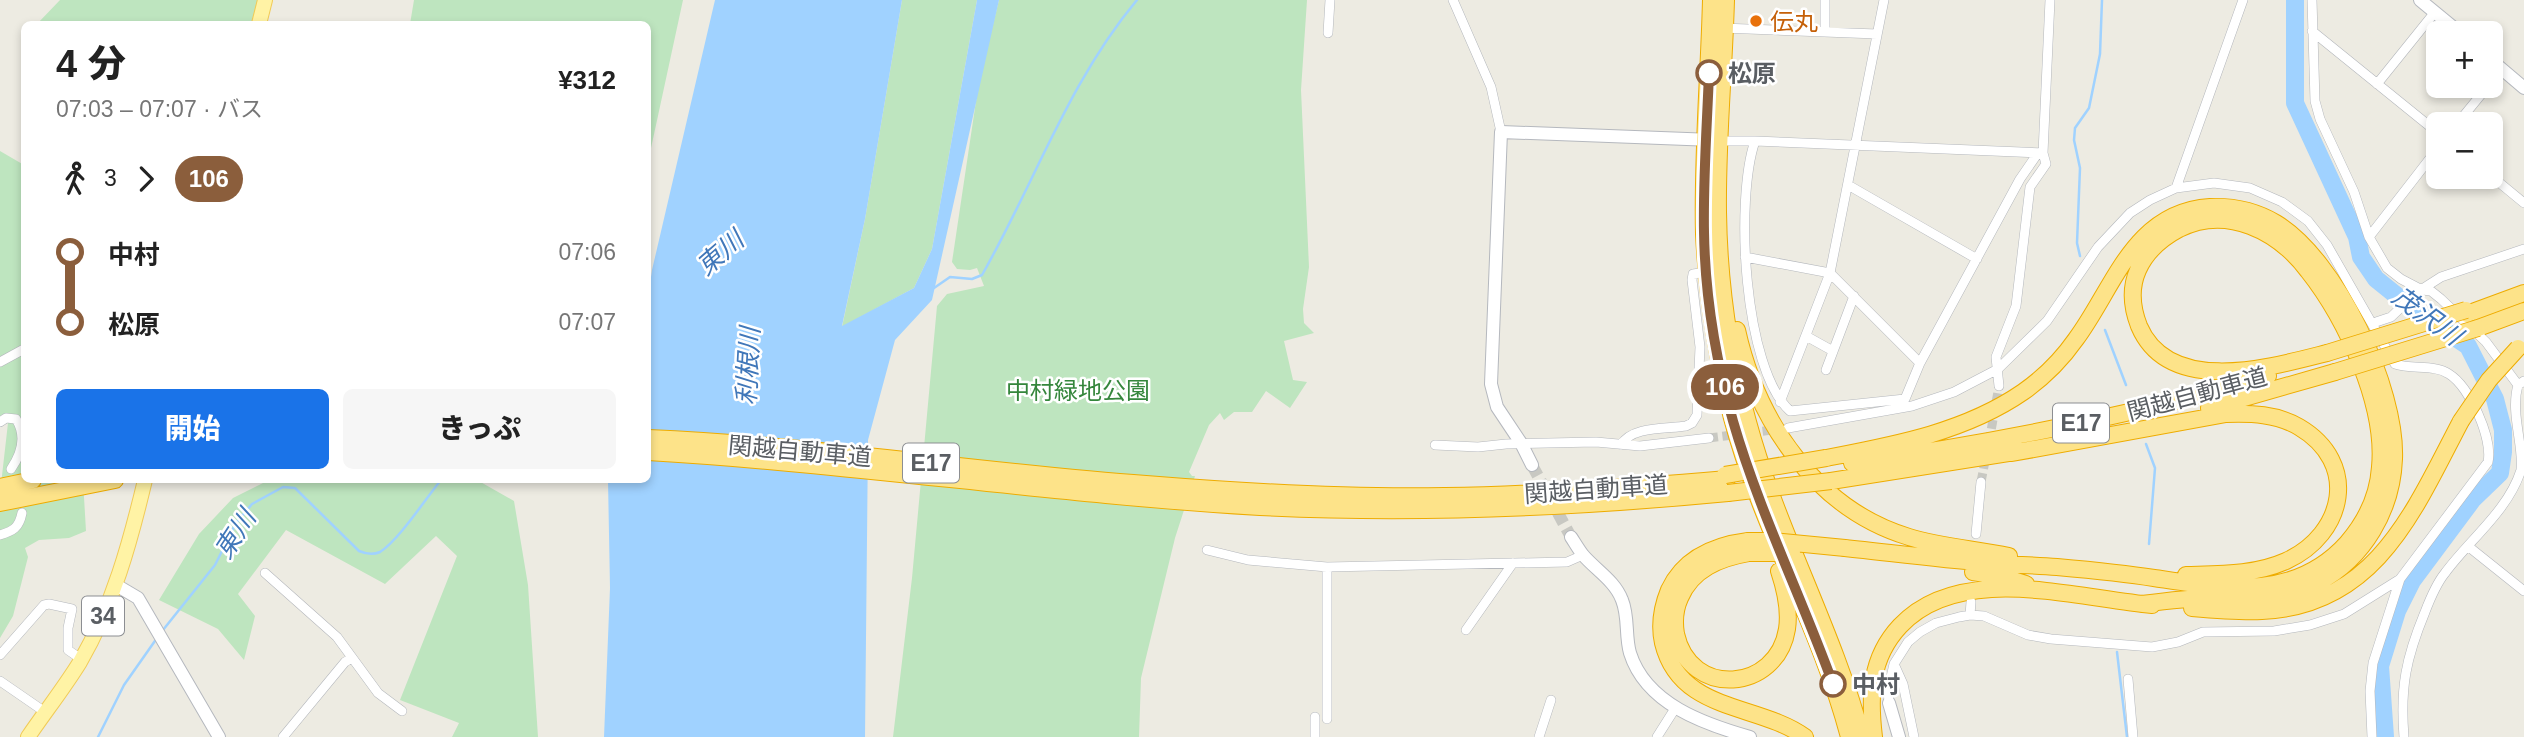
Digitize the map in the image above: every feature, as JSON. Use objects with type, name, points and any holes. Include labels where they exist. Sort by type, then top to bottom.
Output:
[{"type":"highway","points":[[1711,0],[1718,28]]},
{"type":"highway","points":[[1726,0],[1718,28],[1714,140],[1704,232],[1707,272],[1714,328],[1732,418],[1750,488],[1783,584],[1788,616],[1783,643],[1768,665],[1744,679],[1721,679],[1702,672],[1687,661],[1678,642],[1675,615],[1682,593],[1698,573],[1749,547]]},
{"type":"highway","points":[[1714,140],[1719,246],[1732,359],[1748,424],[1770,493],[1844,677],[1862,737]]},
{"type":"highway","points":[[1828,468],[1975,419],[2022,392],[2043,376],[2076,339],[2125,258],[2153,228],[2187,211],[2207,207],[2242,209],[2260,214],[2293,235],[2313,256],[2332,281],[2358,328],[2380,383],[2391,420],[2394,459],[2387,501],[2370,535],[2349,560],[2319,582],[2301,590],[2258,599],[2194,599],[2142,604]]},
{"type":"highway","points":[[1805,737],[1783,725],[1711,700],[1683,679],[1673,667],[1661,635],[1663,610],[1671,586],[1680,574],[1704,553],[1725,545],[1777,552],[1844,553],[2055,567],[2212,586],[2256,587],[2297,578],[2315,569],[2344,546],[2366,516],[2379,481],[2379,423],[2369,386],[2333,309],[2321,288],[2294,254],[2264,231],[2232,220],[2199,222],[2172,233],[2149,253],[2139,268],[2132,296],[2140,329],[2149,342],[2174,361],[2206,370],[2241,371],[2330,361]]},
{"type":"highway","points":[[1719,246],[1741,347],[1760,402],[1792,452],[1826,490],[1866,518],[1911,538],[2055,567]]},
{"type":"highway","name":"関越自動車道","points":[[1828,468],[2012,453],[2177,416],[2524,293]]},
{"type":"highway","name":"関越自動車道","points":[[651,438],[1316,509],[1445,511],[1587,505],[1958,448],[2089,422],[2330,361],[2478,328],[2524,311]]},
{"type":"highway","points":[[1874,737],[1871,693],[1877,660],[1894,632],[1931,601],[1965,591],[2002,588],[2142,604],[2262,611],[2308,603],[2346,585],[2396,539],[2461,421],[2489,380],[2521,346]]},
{"type":"highway","points":[[2012,453],[2204,416],[2247,413],[2283,420],[2298,426],[2324,449],[2338,478],[2339,495],[2335,512],[2321,534],[2301,553],[2267,568],[2244,572],[2145,577]]},
{"type":"highway","points":[[1732,418],[1758,495],[1833,684],[1849,737]]},
{"type":"highway","name":"関越自動車道","points":[[651,452],[807,464],[1061,491],[1212,496],[1511,495],[1690,482],[1727,482]]},
{"type":"highway","points":[[0,487],[21,483]]},
{"type":"highway","points":[[0,503],[97,483]]},
{"type":"highway","points":[[1844,553],[1989,573],[2048,593]]},
{"type":"main road","points":[[260,21],[265,0]]},
{"type":"main road","name":"34","points":[[28,737],[81,659],[116,585],[131,541],[144,483]]},
{"type":"street","points":[[1328,33],[1330,0]]},
{"type":"street","points":[[1453,0],[1491,87],[1501,132],[1491,384],[1497,407],[1521,443],[1532,466]]},
{"type":"street","points":[[1825,0],[1825,32]]},
{"type":"street","points":[[1780,402],[1830,273],[1884,0]]},
{"type":"street","points":[[1999,386],[1996,357],[2016,306],[2030,187],[2046,164],[2041,153],[2050,0]]},
{"type":"street","points":[[2176,188],[2243,0]]},
{"type":"street","points":[[2312,0],[2315,101],[2320,119],[2354,192],[2369,237],[2387,268],[2419,291],[2431,291],[2486,342],[2521,383],[2514,399],[2522,468],[2509,494],[2469,547],[2444,574],[2431,597],[2415,635],[2404,674],[2401,703],[2404,737]]},
{"type":"street","points":[[2420,0],[2446,21]]},
{"type":"street","points":[[2377,83],[2435,12]]},
{"type":"street","points":[[1718,28],[1877,34]]},
{"type":"street","points":[[2312,31],[2426,123]]},
{"type":"street","points":[[2503,70],[2524,88]]},
{"type":"street","points":[[2467,112],[2478,98]]},
{"type":"street","points":[[1501,132],[2041,153]]},
{"type":"street","points":[[1755,141],[1749,157],[1744,205],[1745,257],[1756,337],[1773,391],[1790,411],[1909,402]]},
{"type":"street","points":[[1909,402],[1920,363],[2020,179],[2041,153]]},
{"type":"street","points":[[2369,237],[2426,163]]},
{"type":"street","points":[[1788,428],[1954,392],[1998,369],[2047,321],[2082,268],[2118,224],[2150,200],[2176,188],[2214,183],[2250,188],[2282,202],[2308,221],[2327,245],[2395,364],[2409,368],[2440,370],[2459,382],[2480,418],[2490,453],[2488,462],[2400,579],[2373,663],[2370,691],[2372,737]]},
{"type":"street","points":[[1848,185],[1977,259]]},
{"type":"street","points":[[2503,186],[2524,203]]},
{"type":"street","points":[[2373,323],[2391,317],[2419,291],[2441,277],[2524,250]]},
{"type":"street","points":[[1745,257],[1830,273],[1920,363]]},
{"type":"street","points":[[1620,445],[1624,438],[1633,433],[1686,426],[1692,423],[1697,415],[1700,356],[1692,280],[1693,274],[1707,272]]},
{"type":"street","points":[[1826,370],[1854,296]]},
{"type":"street","points":[[1806,336],[1833,351]]},
{"type":"street","points":[[0,362],[21,351]]},
{"type":"street","points":[[0,422],[6,418],[16,419],[21,427]]},
{"type":"street","points":[[1435,445],[1478,447],[1521,443],[1596,442],[1640,446],[1709,438]]},
{"type":"street","points":[[17,464],[21,446]]},
{"type":"street","points":[[1976,534],[1981,482]]},
{"type":"street","points":[[0,535],[13,531],[20,523],[22,513]]},
{"type":"street","points":[[1571,537],[1583,555],[1615,587],[1622,600],[1630,653],[1639,673],[1651,687],[1695,719],[1720,730],[1750,737]]},
{"type":"street","points":[[2469,547],[2524,591]]},
{"type":"street","points":[[1207,550],[1248,560],[1326,567],[1567,562],[1583,555]]},
{"type":"street","points":[[1466,630],[1513,563]]},
{"type":"street","points":[[1326,567],[1327,719]]},
{"type":"street","points":[[265,573],[337,637],[378,693],[402,711]]},
{"type":"street","points":[[1899,737],[1888,690],[1894,664],[1909,642],[1936,623],[1970,615],[1984,616],[2028,635],[2051,639],[2159,646],[2203,632],[2274,631],[2309,625],[2344,614],[2400,579]]},
{"type":"street","points":[[116,585],[138,598],[219,737]]},
{"type":"street","points":[[1970,615],[1971,602]]},
{"type":"street","points":[[0,655],[44,605],[49,604],[72,609],[68,628],[68,650],[81,659]]},
{"type":"street","points":[[283,737],[345,662],[352,658]]},
{"type":"street","points":[[1894,664],[1903,684],[1914,737]]},
{"type":"street","points":[[2128,679],[2133,737]]},
{"type":"street","points":[[0,681],[45,712]]},
{"type":"street","points":[[1539,737],[1551,700]]},
{"type":"street","points":[[1657,737],[1676,707]]},
{"type":"street","points":[[1315,717],[1315,737]]},
{"type":"green space","points":[[60,0],[259,0],[254,21],[40,21]]},
{"type":"green space","points":[[414,0],[683,0],[651,148],[651,21],[410,21]]},
{"type":"green space","points":[[902,0],[977,0],[932,249],[914,288],[842,327],[865,219]]},
{"type":"green space","name":"中村緑地公園","points":[[999,0],[1307,0],[1301,90],[1309,267],[1303,309],[1304,323],[1314,333],[1284,341],[1293,380],[1307,382],[1290,408],[1266,391],[1252,412],[1234,412],[1224,420],[1220,413],[1209,425],[1189,472],[1195,476],[1175,538],[1141,678],[1139,737],[893,737],[912,578],[937,306],[947,294],[984,286],[977,268],[957,269],[952,262],[979,81]]},
{"type":"green space","points":[[0,151],[21,163],[21,483],[83,483],[86,531],[69,538],[39,540],[25,548],[28,557],[13,616],[0,638],[0,493],[8,423],[0,426]]},
{"type":"green space","points":[[263,483],[482,483],[514,501],[528,585],[538,737],[452,737],[459,723],[400,700],[457,556],[436,536],[385,584],[286,530],[238,594],[255,616],[244,660],[218,629],[159,600],[199,534],[233,498]]},
{"type":"water","name":"利根川","points":[[715,0],[902,0],[865,219],[842,326],[914,288],[932,249],[977,0],[999,0],[932,300],[895,340],[868,440],[865,737],[604,737],[610,588],[608,483],[651,483],[652,270]]},
{"type":"waterway","points":[[934,288],[950,277],[972,279],[982,275],[1091,64],[1137,0]]},
{"type":"waterway","points":[[2080,256],[2077,243],[2080,168],[2074,140],[2075,128],[2089,108],[2100,54],[2102,0]]},
{"type":"waterway","name":"茂沢川","points":[[2295,0],[2295,103],[2357,237],[2361,257],[2376,279],[2417,312],[2468,346],[2495,399],[2503,430],[2500,473],[2473,499],[2412,581],[2397,611],[2380,666],[2385,737]]},
{"type":"waterway","points":[[2105,330],[2126,385]]},
{"type":"waterway","points":[[2146,444],[2155,468],[2149,544]]},
{"type":"waterway","name":"東川","points":[[163,630],[215,565],[236,523],[252,504],[283,487],[295,488],[359,551],[372,554],[380,552],[395,538],[439,483]]},
{"type":"waterway","name":"東川","points":[[98,737],[124,685],[157,638]]},
{"type":"waterway","points":[[2117,652],[2127,737]]},
{"type":"tunnel","points":[[1989,442],[1999,386]]},
{"type":"tunnel","points":[[1709,438],[1780,429]]},
{"type":"tunnel","points":[[1981,482],[1986,456]]},
{"type":"tunnel","points":[[1532,465],[1571,537]]},
{"type":"bus line","name":"106","points":[[1709,73],[1704,232],[1709,291],[1723,376],[1732,418],[1751,477],[1833,684]]},
{"type":"place","name":"伝丸","points":[[1756,21]]},
{"type":"place","name":"松原","points":[[1709,73]]},
{"type":"place","name":"中村","points":[[1833,684]]}]
